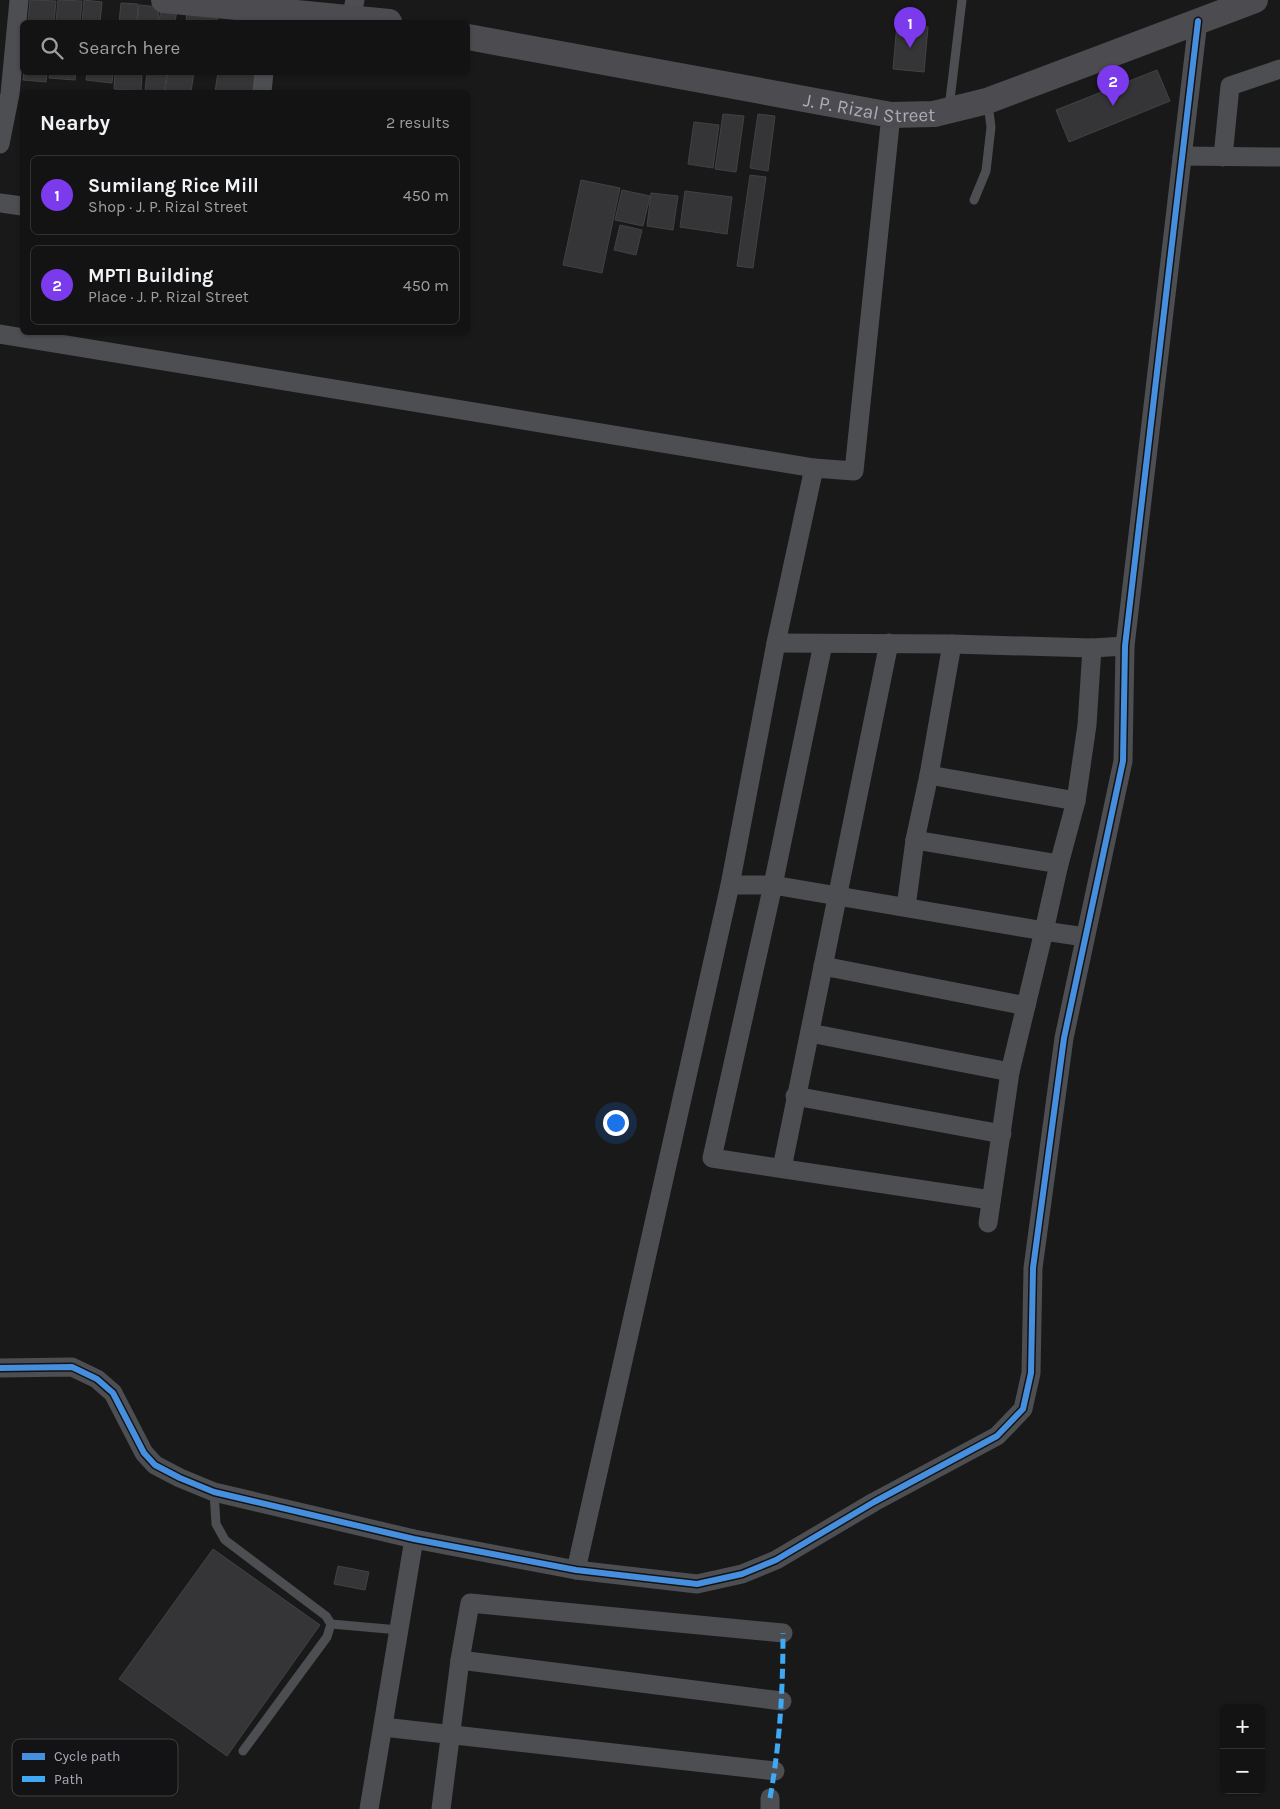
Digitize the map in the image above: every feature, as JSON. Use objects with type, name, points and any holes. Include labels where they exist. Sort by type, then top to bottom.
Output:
[{"type":"main road","points":[[164,0],[272,16],[353,9],[383,20]]},
{"type":"main road","name":"J. P. Rizal Street","points":[[470,37],[891,115],[934,114],[987,101],[1255,0]]},
{"type":"street","points":[[0,144],[16,94],[19,0]]},
{"type":"street","points":[[0,1368],[72,1367],[97,1379],[113,1393],[144,1453],[155,1465],[214,1492],[414,1539],[576,1570],[697,1584],[742,1574],[776,1560],[874,1502],[997,1436],[1023,1409],[1031,1373],[1034,1259],[1064,1038],[1123,761],[1125,646],[1198,21]]},
{"type":"street","points":[[1223,157],[1230,86],[1280,69]]},
{"type":"street","points":[[262,90],[264,75]]},
{"type":"street","points":[[0,334],[814,468],[854,471],[891,115]]},
{"type":"street","points":[[1182,156],[1280,158]]},
{"type":"street","points":[[0,203],[20,206]]},
{"type":"street","points":[[576,1570],[730,885],[776,643],[814,468]]},
{"type":"street","points":[[776,643],[889,643],[1092,648],[1125,646]]},
{"type":"street","points":[[782,1168],[795,1096],[810,1034],[889,643]]},
{"type":"street","points":[[823,644],[773,885],[712,1158],[991,1200]]},
{"type":"street","points":[[906,907],[914,840],[929,775],[952,644]]},
{"type":"street","points":[[988,1222],[1010,1072],[1059,864],[1076,801],[1088,725],[1092,648]]},
{"type":"street","points":[[929,775],[1076,801]]},
{"type":"street","points":[[914,840],[1059,864]]},
{"type":"street","points":[[730,885],[773,885],[1085,937]]},
{"type":"street","points":[[823,966],[1026,1006]]},
{"type":"street","points":[[810,1034],[1010,1072]]},
{"type":"street","points":[[795,1096],[1002,1134]]},
{"type":"street","points":[[369,1809],[414,1539]]},
{"type":"street","points":[[441,1809],[460,1660],[470,1603],[783,1633]]},
{"type":"street","points":[[460,1660],[782,1701]]},
{"type":"street","points":[[382,1727],[775,1771]]},
{"type":"lane","points":[[948,111],[962,0]]},
{"type":"lane","points":[[974,200],[986,171],[991,126],[987,101]]},
{"type":"lane","points":[[214,1492],[216,1524],[225,1540],[326,1616],[331,1624],[327,1637],[243,1751]]},
{"type":"lane","points":[[331,1624],[399,1630]]},
{"type":"building","points":[[30,0],[56,1],[54,20],[28,20]]},
{"type":"building","points":[[58,0],[82,1],[80,20],[56,20]]},
{"type":"building","points":[[84,0],[102,2],[100,20],[82,20]]},
{"type":"building","points":[[121,3],[138,4],[137,20],[119,20]]},
{"type":"building","points":[[139,5],[159,7],[158,20],[137,20]]},
{"type":"building","points":[[161,9],[177,10],[175,20],[159,20]]},
{"type":"building","points":[[187,11],[218,14],[217,20],[186,20]]},
{"type":"building","points":[[897,24],[928,27],[924,72],[893,69]]},
{"type":"building","points":[[1157,70],[1170,101],[1069,142],[1056,110]]},
{"type":"building","points":[[24,75],[47,75],[46,82],[23,80]]},
{"type":"building","points":[[50,75],[76,75],[75,80],[49,78]]},
{"type":"building","points":[[87,75],[113,75],[112,83],[86,80]]},
{"type":"building","points":[[115,75],[142,75],[141,90],[114,89]]},
{"type":"building","points":[[147,75],[167,75],[164,90],[145,90]]},
{"type":"building","points":[[168,75],[194,75],[191,90],[165,90]]},
{"type":"building","points":[[218,75],[256,75],[253,90],[215,90]]},
{"type":"building","points":[[723,114],[744,116],[736,172],[715,169]]},
{"type":"building","points":[[758,114],[775,116],[768,171],[750,168]]},
{"type":"building","points":[[694,122],[719,125],[713,168],[688,164]]},
{"type":"building","points":[[750,175],[766,177],[753,268],[737,266]]},
{"type":"building","points":[[581,180],[620,188],[602,273],[563,265]]},
{"type":"building","points":[[622,190],[650,196],[643,226],[615,220]]},
{"type":"building","points":[[685,191],[732,197],[727,234],[680,227]]},
{"type":"building","points":[[651,193],[678,196],[673,230],[647,226]]},
{"type":"building","points":[[620,225],[642,230],[636,255],[614,250]]},
{"type":"building","points":[[213,1549],[320,1625],[227,1756],[119,1679]]},
{"type":"building","points":[[338,1566],[369,1572],[365,1590],[334,1584]]},
{"type":"marked path","points":[[770,1798],[780,1716],[783,1633]]},
{"type":"cycle path","points":[[0,1368],[72,1367],[97,1379],[113,1393],[144,1453],[155,1465],[214,1492],[414,1539],[576,1570],[697,1584],[742,1574],[776,1560],[874,1502],[997,1436],[1023,1409],[1031,1373],[1033,1268],[1064,1038],[1123,761],[1125,646],[1198,21]]},
{"type":"place","name":"Sumilang Rice Mill","points":[[910,48]]},
{"type":"place","name":"MPTI Building","points":[[1113,106]]}]
